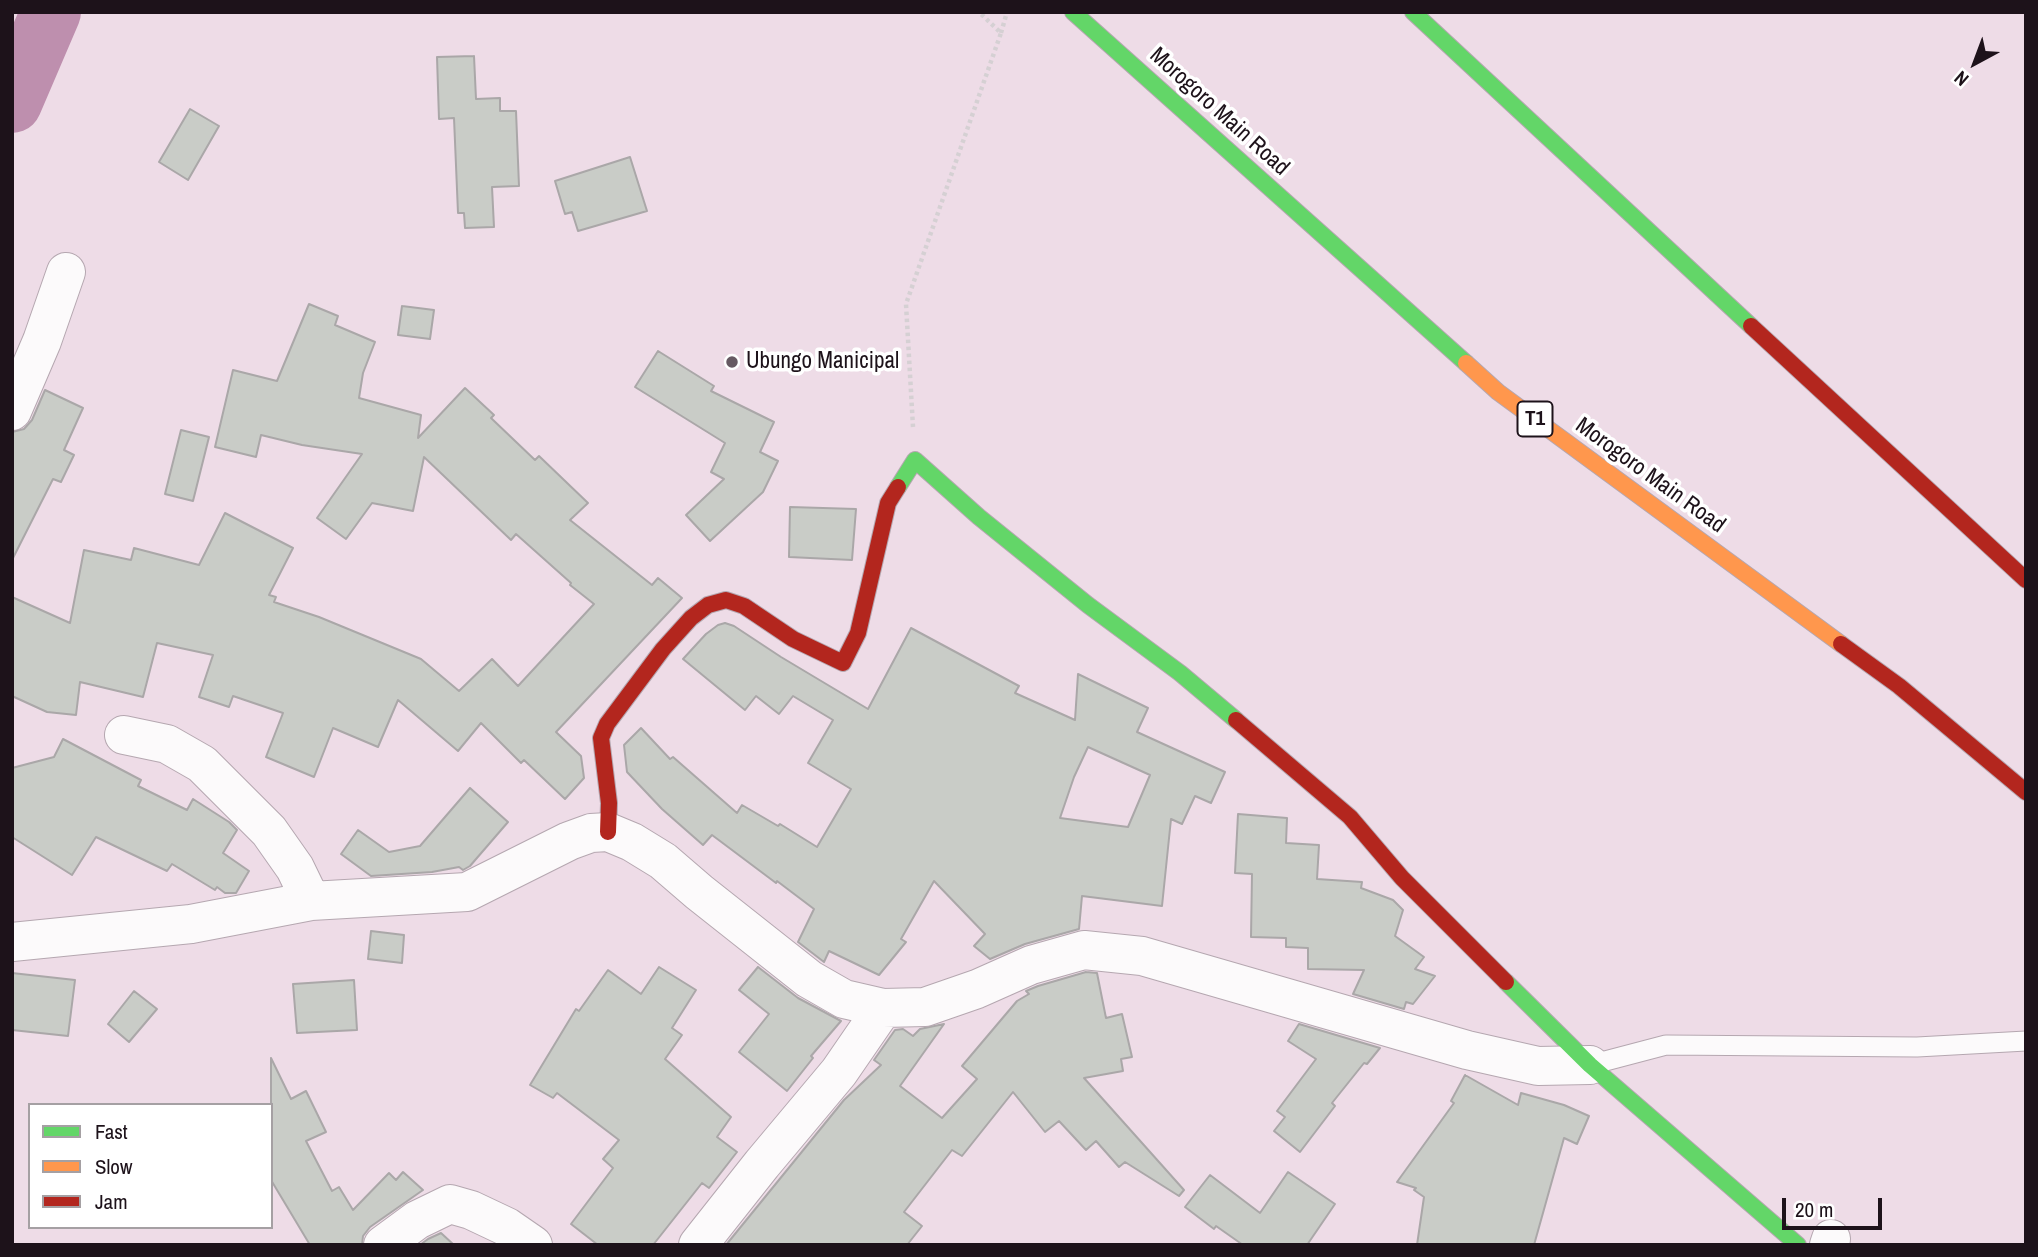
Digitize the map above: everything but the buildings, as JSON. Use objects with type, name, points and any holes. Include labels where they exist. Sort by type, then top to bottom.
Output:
[{"type":"main road","name":"Morogoro Main Road","points":[[1073,12],[1498,392],[1899,686],[2026,792]]},
{"type":"main road","points":[[1413,12],[2026,580]]},
{"type":"main road","points":[[608,832],[609,803],[601,738],[607,724],[663,649],[691,618],[708,605],[726,600],[744,606],[793,639],[843,663],[859,633],[887,503],[915,460],[979,517],[1088,605],[1180,673],[1350,817],[1402,878],[1590,1065],[1698,1160],[1819,1243]]},
{"type":"street","points":[[12,411],[43,341],[66,272]]},
{"type":"street","points":[[124,735],[167,744],[202,764],[269,831],[295,868],[311,901]]},
{"type":"street","points":[[12,942],[191,924],[311,901],[467,892],[569,841],[590,833],[608,832],[632,842],[663,861],[809,979],[844,999],[883,1009],[925,1007],[977,989],[1031,965],[1084,950],[1142,957],[1467,1049],[1538,1066],[1590,1065]]},
{"type":"street","points":[[698,1245],[839,1072],[883,1009]]},
{"type":"street","points":[[383,1245],[417,1220],[450,1204],[471,1210],[507,1227],[533,1245]]},
{"type":"lane","points":[[1590,1065],[1666,1045],[1917,1047],[2026,1041]]},
{"type":"path","points":[[979,12],[1001,33]]},
{"type":"path","points":[[915,460],[906,304],[1007,12]]},
{"type":"waterway","points":[[12,103],[51,12]]},
{"type":"traffic: fast","points":[[1073,12],[1466,363]]},
{"type":"traffic: fast","points":[[1413,12],[1751,326]]},
{"type":"traffic: fast","points":[[898,487],[915,460],[979,517],[1088,605],[1180,673],[1236,720]]},
{"type":"traffic: fast","points":[[1506,982],[1590,1065],[1798,1245]]},
{"type":"traffic: slow","points":[[1466,363],[1498,392],[1841,644]]},
{"type":"traffic: jam","points":[[1751,326],[2026,580]]},
{"type":"traffic: jam","points":[[608,832],[609,803],[601,738],[607,724],[663,649],[691,618],[708,605],[726,600],[744,606],[793,639],[843,663],[858,633],[888,503],[898,487]]},
{"type":"traffic: jam","points":[[1841,644],[1899,686],[2026,792]]},
{"type":"traffic: jam","points":[[1236,720],[1350,817],[1402,878],[1506,982]]},
{"type":"place","name":"Ubungo Manicipal","points":[[732,362]]}]
